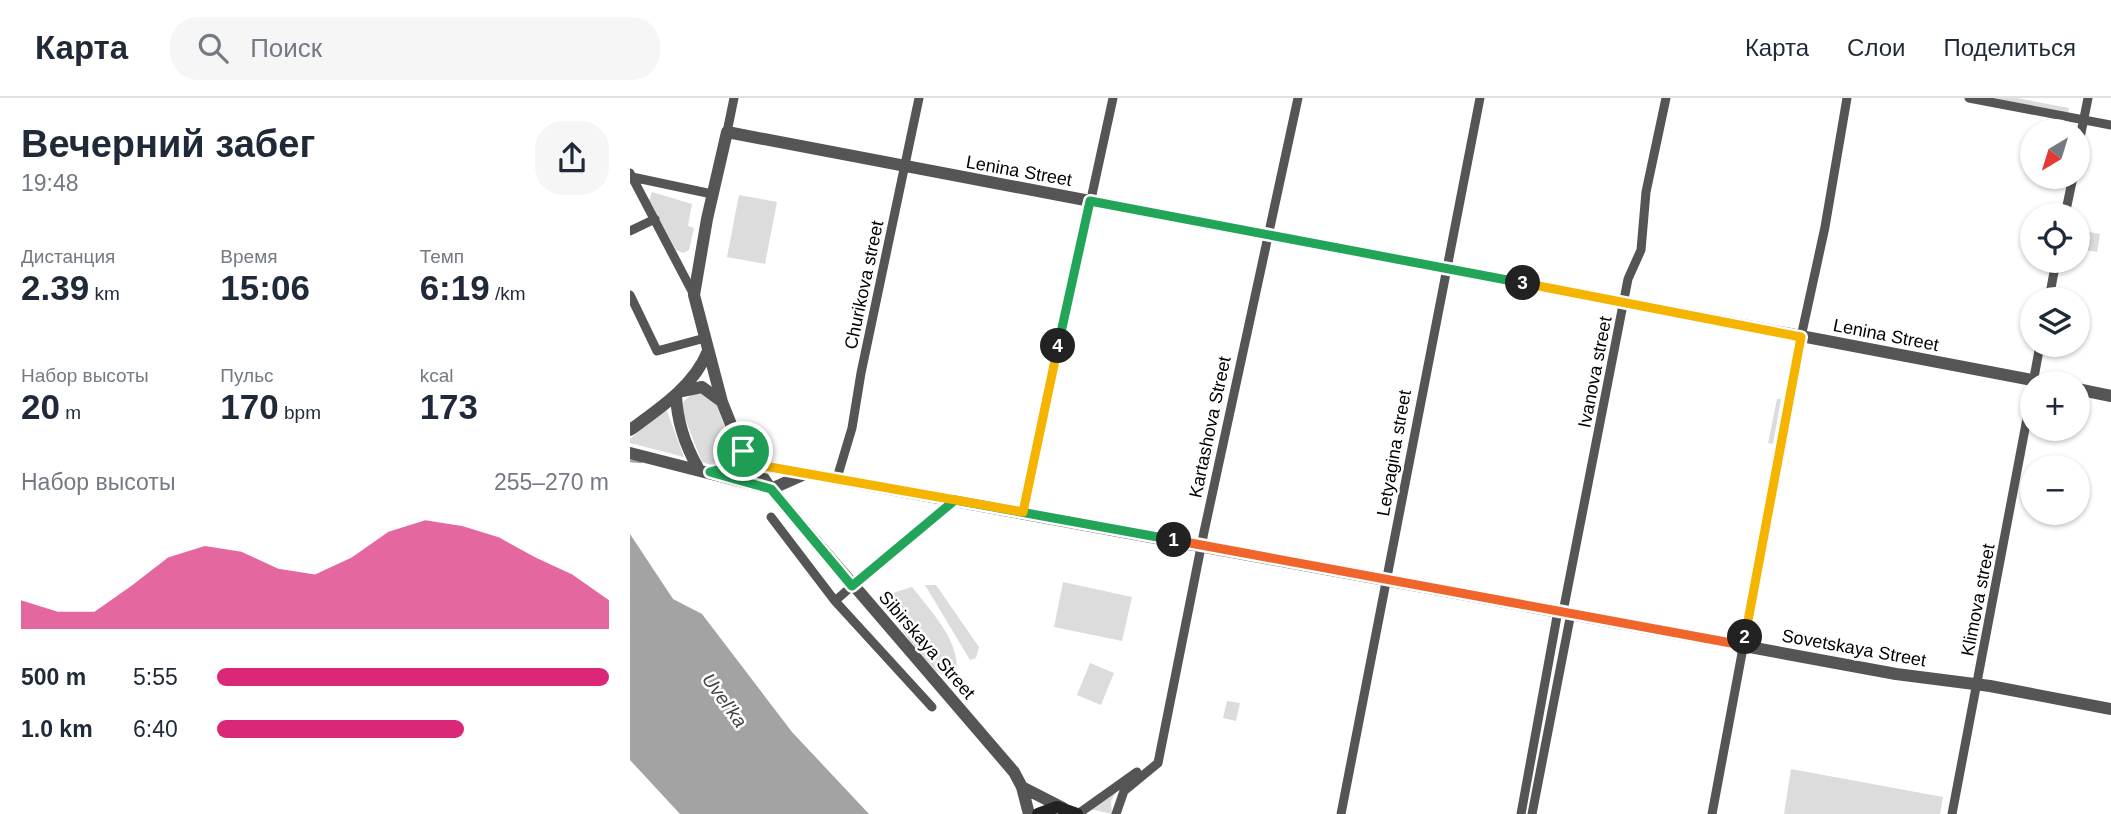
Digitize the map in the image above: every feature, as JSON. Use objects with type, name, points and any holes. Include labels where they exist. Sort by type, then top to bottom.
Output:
[{"type":"main road","points":[[1038,814],[1051,808],[1063,808],[1078,814]]},
{"type":"street","name":"Sibirskaya Street","points":[[734,98],[712,194],[694,295],[722,402],[743,451],[771,489],[1014,772],[1022,787],[1029,814]]},
{"type":"street","name":"Churikova street","points":[[837,478],[852,428],[861,373],[919,98]]},
{"type":"street","points":[[1023,512],[1113,98]]},
{"type":"street","name":"Kartashova Street","points":[[1158,760],[1298,98]]},
{"type":"street","name":"Letyagina street","points":[[1341,814],[1480,98]]},
{"type":"street","name":"Ivanova street","points":[[1521,814],[1564,612],[1628,279],[1640,250],[1646,192],[1666,98]]},
{"type":"street","points":[[1712,814],[1801,337],[1825,227],[1847,98]]},
{"type":"street","points":[[1969,98],[2078,119]]},
{"type":"street","points":[[2083,119],[2088,98]]},
{"type":"street","points":[[2090,121],[2111,125]]},
{"type":"street","name":"Lenina Street","points":[[727,132],[905,168],[1624,302],[2020,382]]},
{"type":"street","points":[[631,175],[712,194]]},
{"type":"street","points":[[631,175],[694,295]]},
{"type":"street","points":[[630,231],[655,219]]},
{"type":"street","points":[[630,295],[657,351],[706,345],[703,364],[677,393],[630,430]]},
{"type":"street","points":[[677,393],[702,387],[722,402]]},
{"type":"street","points":[[2090,392],[2111,396]]},
{"type":"street","points":[[677,393],[677,414],[688,451],[704,470]]},
{"type":"street","name":"Klimova street","points":[[1952,814],[2023,441]]},
{"type":"street","points":[[704,470],[735,465],[743,451]]},
{"type":"street","points":[[630,453],[771,489],[807,472]]},
{"type":"street","name":"Sovetskaya Street","points":[[753,464],[1896,674],[1977,685],[2111,709]]},
{"type":"street","points":[[835,601],[955,500]]},
{"type":"street","points":[[771,517],[835,601],[932,707]]},
{"type":"street","name":"Ivanova street","points":[[1532,814],[1564,612]]},
{"type":"street","points":[[1078,814],[1158,760]]},
{"type":"street","points":[[1116,814],[1124,791],[1158,760]]},
{"type":"street","name":"Sibirskaya Street","points":[[1022,787],[1063,808]]},
{"type":"shaded area","points":[[1994,98],[2017,98],[2069,108],[2068,113]]},
{"type":"shaded area","points":[[652,192],[692,204],[688,226],[694,228],[689,250],[683,253],[676,250],[649,200]]},
{"type":"shaded area","points":[[739,195],[777,202],[765,264],[727,257]]},
{"type":"shaded area","points":[[2090,232],[2100,234],[2097,252],[2090,251]]},
{"type":"shaded area","points":[[695,391],[714,398],[733,450],[726,464],[719,468],[702,462],[681,408],[684,401]]},
{"type":"shaded area","points":[[1777,399],[1781,399],[1773,444],[1768,443]]},
{"type":"shaded area","points":[[666,408],[684,457],[630,443],[630,439]]},
{"type":"shaded area","points":[[1063,582],[1132,597],[1122,641],[1054,627]]},
{"type":"shaded area","points":[[925,585],[936,585],[979,647],[976,658],[970,660]]},
{"type":"shaded area","points":[[912,587],[949,639],[957,662],[956,674],[945,676],[936,671],[900,626],[895,615],[893,593]]},
{"type":"shaded area","points":[[1090,663],[1114,673],[1101,705],[1077,695]]},
{"type":"shaded area","points":[[1227,701],[1240,703],[1236,721],[1223,718]]},
{"type":"shaded area","points":[[1791,769],[1943,797],[1940,814],[1784,814]]},
{"type":"shaded area","points":[[1116,792],[1111,801],[1112,814],[1090,809]]},
{"type":"water","name":"Uvel'ka","points":[[630,534],[673,599],[702,614],[792,732],[869,814],[680,814],[630,760]]},
{"type":"waterway","points":[[630,461],[641,462]]},
{"type":"route","points":[[1090,201],[1801,337],[1744,645],[955,500],[852,586],[771,489],[710,472],[724,471],[735,465],[743,451],[753,464],[1023,512],[1090,201]]}]
